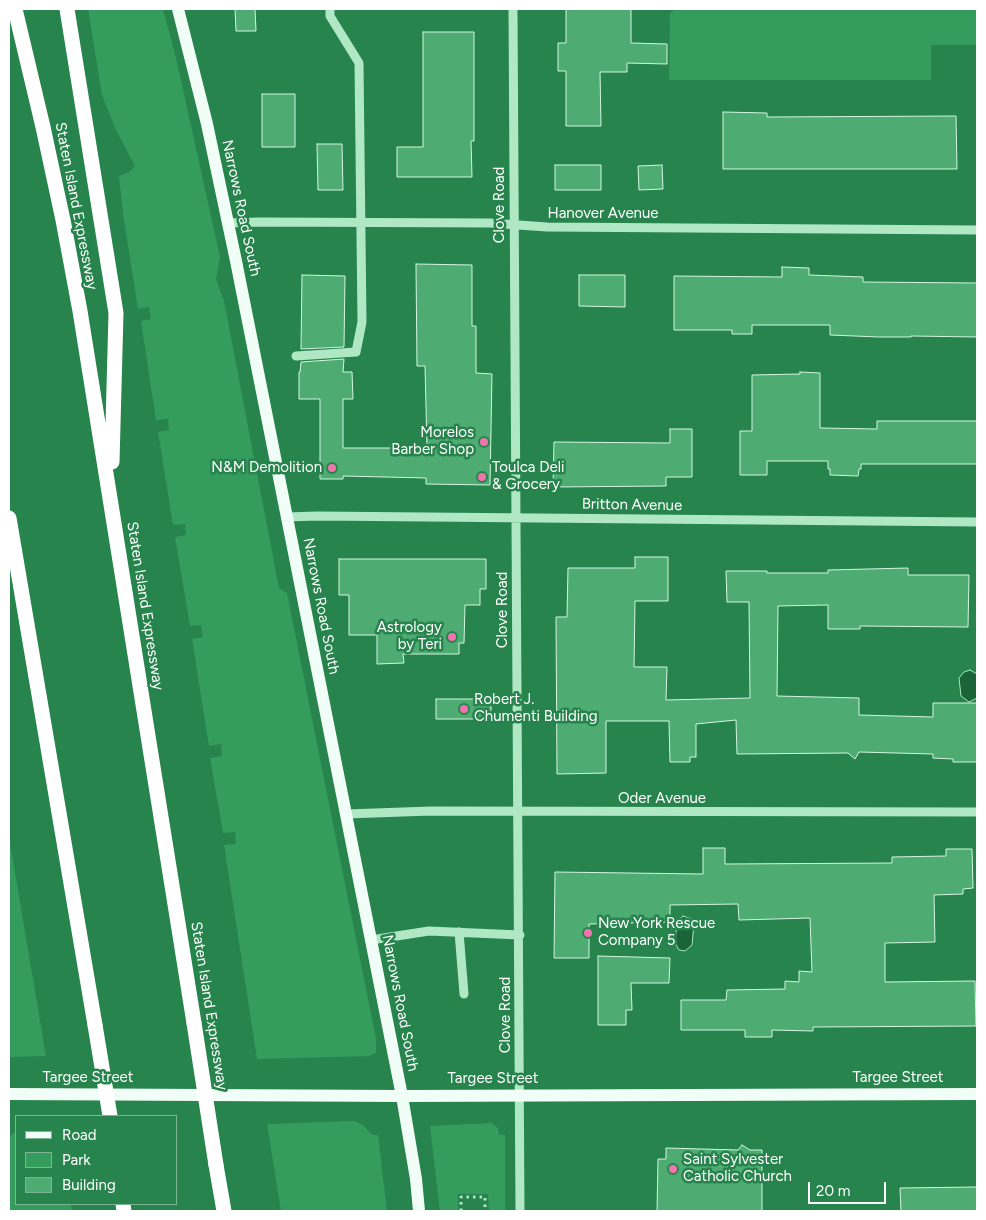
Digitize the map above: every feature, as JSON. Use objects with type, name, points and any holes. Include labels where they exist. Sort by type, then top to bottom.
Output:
[{"type":"highway","name":"Staten Island Expressway","points":[[14,9],[43,127],[63,220],[96,404],[224,1211]]},
{"type":"highway","points":[[67,9],[116,313],[111,500]]},
{"type":"highway","points":[[9,518],[110,1115]]},
{"type":"main road","name":"Narrows Road South","points":[[178,9],[196,77],[229,223],[402,1096],[416,1179],[419,1211]]},
{"type":"main road","name":"Targee Street","points":[[9,1094],[402,1096],[977,1094]]},
{"type":"street","points":[[296,356],[356,352],[362,322],[359,63],[330,16],[330,9]]},
{"type":"street","name":"Clove Road","points":[[513,9],[521,1095],[520,1211]]},
{"type":"street","name":"Hanover Avenue","points":[[229,223],[490,223],[546,227],[977,230]]},
{"type":"street","name":"Britton Avenue","points":[[287,517],[977,522]]},
{"type":"street","name":"Oder Avenue","points":[[346,814],[376,812],[977,812]]},
{"type":"street","points":[[371,940],[429,931],[520,935]]},
{"type":"street","points":[[459,932],[464,994]]},
{"type":"path","points":[[461,1211],[461,1197],[485,1197],[485,1211]]},
{"type":"green space","points":[[88,9],[163,9],[176,58],[220,257],[216,279],[224,301],[279,588],[287,593],[376,1039],[376,1053],[369,1056],[257,1059],[224,845],[236,844],[235,832],[223,833],[210,758],[222,756],[221,744],[209,746],[192,639],[203,637],[201,625],[190,626],[175,537],[186,535],[185,524],[173,525],[158,432],[169,430],[168,419],[156,420],[141,321],[151,319],[149,307],[138,309],[123,214],[119,176],[129,172],[135,166],[116,130],[102,95]]},
{"type":"green space","points":[[676,9],[977,9],[977,45],[931,45],[931,80],[669,80],[670,13]]},
{"type":"green space","points":[[9,837],[46,1056],[9,1057]]},
{"type":"green space","points":[[354,1121],[363,1125],[372,1135],[378,1135],[387,1211],[281,1211],[267,1124]]},
{"type":"green space","points":[[491,1123],[498,1128],[499,1135],[505,1135],[505,1211],[489,1211],[488,1194],[458,1194],[458,1211],[440,1211],[430,1126]]},
{"type":"green space","points":[[15,1133],[15,1205],[71,1205],[72,1211],[9,1211],[9,1137]]},
{"type":"shaded area","points":[[970,670],[977,674],[977,698],[969,702],[961,696],[959,678],[964,672]]},
{"type":"shaded area","points":[[683,916],[692,919],[694,924],[692,945],[685,951],[679,950],[675,943],[677,922]]},
{"type":"building","points":[[235,9],[255,9],[256,31],[236,31]]},
{"type":"building","points":[[566,9],[631,9],[631,43],[667,44],[667,64],[627,63],[627,72],[600,72],[601,126],[566,126],[566,71],[558,71],[558,43],[566,43]]},
{"type":"building","points":[[423,32],[474,32],[474,141],[471,141],[472,177],[397,177],[397,147],[423,147]]},
{"type":"building","points":[[262,94],[295,94],[295,147],[262,147]]},
{"type":"building","points":[[723,112],[767,113],[767,117],[956,116],[957,169],[723,169]]},
{"type":"building","points":[[317,144],[342,144],[343,190],[318,190]]},
{"type":"building","points":[[555,165],[601,165],[601,190],[555,190]]},
{"type":"building","points":[[662,165],[663,189],[639,190],[638,166]]},
{"type":"building","points":[[416,264],[472,265],[472,326],[476,326],[476,373],[492,374],[490,485],[426,484],[426,478],[343,476],[343,479],[320,479],[320,399],[299,399],[301,362],[344,359],[343,372],[352,372],[353,399],[343,399],[343,448],[427,448],[425,366],[417,366]]},
{"type":"building","points":[[782,267],[809,268],[809,275],[863,277],[863,282],[977,283],[977,337],[830,335],[830,325],[752,325],[752,334],[732,334],[732,330],[674,330],[674,276],[782,277]]},
{"type":"building","points":[[302,275],[345,276],[344,347],[301,349]]},
{"type":"building","points":[[579,275],[625,275],[625,307],[579,306]]},
{"type":"building","points":[[800,372],[820,373],[820,428],[877,429],[877,421],[977,421],[977,464],[861,464],[858,476],[830,475],[828,461],[767,461],[767,475],[740,475],[740,431],[752,431],[752,375],[800,374]]},
{"type":"building","points":[[670,429],[692,429],[692,477],[666,477],[666,486],[553,487],[554,442],[670,443]]},
{"type":"building","points":[[635,557],[668,557],[668,601],[635,601],[634,667],[667,667],[666,700],[750,698],[749,602],[727,602],[726,571],[828,573],[828,570],[908,568],[908,575],[969,575],[968,627],[860,626],[860,629],[828,629],[828,605],[778,606],[777,696],[859,698],[859,715],[933,717],[933,703],[977,703],[977,762],[953,762],[953,759],[933,758],[933,754],[859,752],[855,759],[848,753],[737,754],[736,720],[696,724],[696,757],[690,757],[690,762],[670,762],[669,721],[606,721],[606,773],[557,774],[556,617],[567,617],[568,568],[635,568]]},
{"type":"building","points":[[339,559],[486,559],[486,589],[480,589],[480,605],[465,605],[464,643],[459,643],[459,654],[403,654],[404,663],[377,664],[377,635],[349,635],[349,595],[339,595]]},
{"type":"building","name":"Robert J. Chumenti Building","points":[[436,699],[491,699],[491,719],[436,719]]},
{"type":"building","points":[[703,848],[725,848],[725,864],[892,863],[892,857],[946,856],[946,849],[972,849],[973,888],[963,889],[963,894],[934,895],[935,942],[885,943],[885,982],[975,981],[976,1026],[813,1027],[813,1031],[772,1030],[772,1037],[745,1037],[745,1030],[681,1030],[681,1000],[726,1000],[727,990],[785,989],[785,981],[799,982],[799,971],[812,972],[810,918],[739,920],[738,904],[670,905],[670,922],[589,924],[589,958],[554,958],[555,872],[703,874]]},
{"type":"building","points":[[598,956],[670,958],[669,983],[631,983],[632,1010],[626,1010],[626,1025],[598,1025]]},
{"type":"building","points":[[742,1145],[750,1150],[762,1150],[762,1211],[657,1211],[658,1159],[666,1159],[666,1148],[738,1150]]},
{"type":"building","points":[[977,1187],[977,1211],[901,1211],[900,1188]]},
{"type":"place","name":"Morelos Barber Shop","points":[[484,442]]},
{"type":"place","name":"N&M Demolition","points":[[332,468]]},
{"type":"place","name":"Toulca Deli & Grocery","points":[[482,477]]},
{"type":"place","name":"Astrology by Teri","points":[[452,637]]},
{"type":"place","name":"Robert J. Chumenti Building","points":[[464,709]]},
{"type":"place","name":"New York Rescue Company 5","points":[[588,933]]},
{"type":"place","name":"Saint Sylvester Catholic Church","points":[[673,1169]]}]
